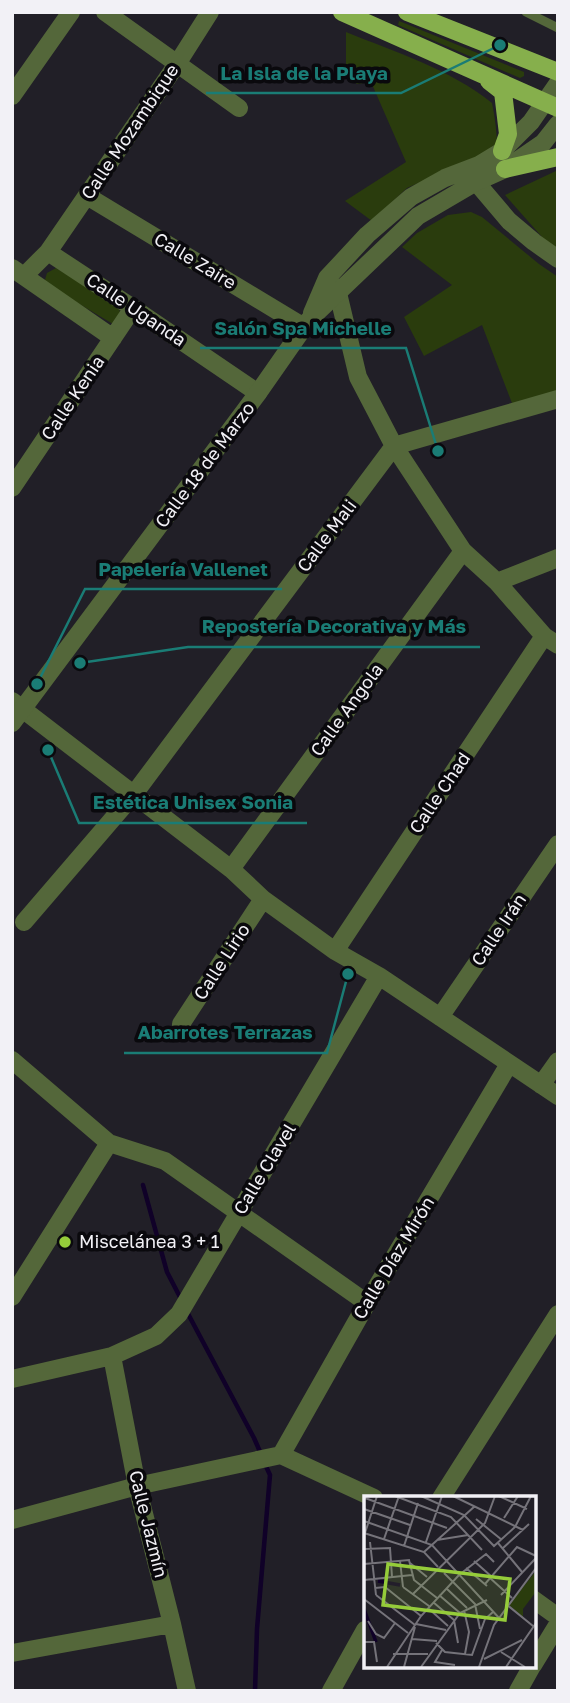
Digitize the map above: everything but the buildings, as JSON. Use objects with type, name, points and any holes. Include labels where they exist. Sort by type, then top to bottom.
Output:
[{"type":"main road","points":[[407,12],[558,72]]},
{"type":"main road","points":[[344,13],[552,105]]},
{"type":"main road","points":[[481,75],[503,92],[508,134],[503,160],[558,157]]},
{"type":"street","points":[[12,96],[71,12]]},
{"type":"street","points":[[105,12],[239,108]]},
{"type":"street","name":"Calle Mozambique","points":[[19,271],[48,252],[210,12]]},
{"type":"street","name":"Calle 18 de Marzo","points":[[332,286],[418,216],[476,182],[503,160],[531,122],[552,105],[558,83]]},
{"type":"street","name":"Calle 18 de Marzo","points":[[16,711],[258,393],[367,235],[411,197],[445,178],[479,165],[503,160],[543,143],[558,124]]},
{"type":"street","points":[[476,182],[509,221],[558,258]]},
{"type":"street","name":"Calle Zaire","points":[[87,196],[306,323]]},
{"type":"street","name":"Calle Uganda","points":[[48,252],[258,393]]},
{"type":"street","points":[[19,271],[113,338]]},
{"type":"street","points":[[332,286],[358,377],[394,446],[463,551],[497,582],[551,640]]},
{"type":"street","name":"Calle Kenia","points":[[12,488],[133,307]]},
{"type":"street","points":[[394,446],[558,399]]},
{"type":"street","name":"Calle Mali","points":[[134,794],[394,446]]},
{"type":"street","name":"Calle Angola","points":[[231,869],[463,551]]},
{"type":"street","points":[[497,582],[558,558]]},
{"type":"street","name":"Calle Chad","points":[[335,951],[551,640]]},
{"type":"street","points":[[16,711],[134,794],[231,869],[263,899],[335,951],[379,976],[558,1096]]},
{"type":"street","points":[[24,922],[134,794]]},
{"type":"street","name":"Calle Irán","points":[[440,1017],[558,844]]},
{"type":"street","name":"Calle Lirio","points":[[181,1024],[263,899]]},
{"type":"street","name":"Calle Clavel","points":[[12,1380],[112,1356],[156,1336],[179,1314],[379,976]]},
{"type":"street","points":[[12,1060],[109,1143],[164,1161],[367,1303]]},
{"type":"street","points":[[541,1085],[558,1061]]},
{"type":"street","name":"Calle Díaz Mirón","points":[[281,1455],[367,1303],[509,1064]]},
{"type":"street","points":[[15,1287],[109,1143]]},
{"type":"street","points":[[442,1496],[558,1314]]},
{"type":"street","name":"Calle Jazmín","points":[[112,1356],[137,1486],[187,1691]]},
{"type":"street","points":[[12,1520],[137,1486],[281,1455],[370,1496]]},
{"type":"street","points":[[535,1600],[558,1617]]},
{"type":"street","points":[[12,1653],[172,1624]]},
{"type":"street","points":[[535,1662],[558,1624]]},
{"type":"street","points":[[331,1691],[364,1632]]},
{"type":"street","points":[[518,1691],[531,1668]]},
{"type":"lane","points":[[526,12],[558,28]]},
{"type":"green space","points":[[399,21],[524,72],[524,76],[520,78],[398,25]]},
{"type":"green space","points":[[346,32],[422,62],[458,80],[492,103],[495,120],[497,148],[407,188],[372,221],[345,201],[406,162],[371,82],[357,84],[346,71]]},
{"type":"green space","points":[[558,170],[558,255],[505,195]]},
{"type":"green space","points":[[471,212],[482,217],[558,277],[558,397],[515,411],[482,325],[424,356],[404,317],[452,285],[402,247],[417,233],[448,215]]},
{"type":"green space","points":[[56,268],[119,306],[120,313],[113,324],[44,283],[47,273]]},
{"type":"waterway","points":[[143,1185],[167,1272],[181,1299]]},
{"type":"waterway","points":[[186,1310],[261,1454]]},
{"type":"waterway","points":[[255,1691],[257,1629],[270,1475],[264,1462]]},
{"type":"place","name":"La Isla de la Playa","points":[[500,45]]},
{"type":"place","name":"Salón Spa Michelle","points":[[438,451]]},
{"type":"place","name":"Repostería Decorativa y Más","points":[[80,663]]},
{"type":"place","name":"Papelería Vallenet","points":[[37,684]]},
{"type":"place","name":"Estética Unisex Sonia","points":[[48,750]]},
{"type":"place","name":"Abarrotes Terrazas","points":[[348,974]]},
{"type":"place","name":"Miscelánea 3 + 1","points":[[65,1242]]}]
